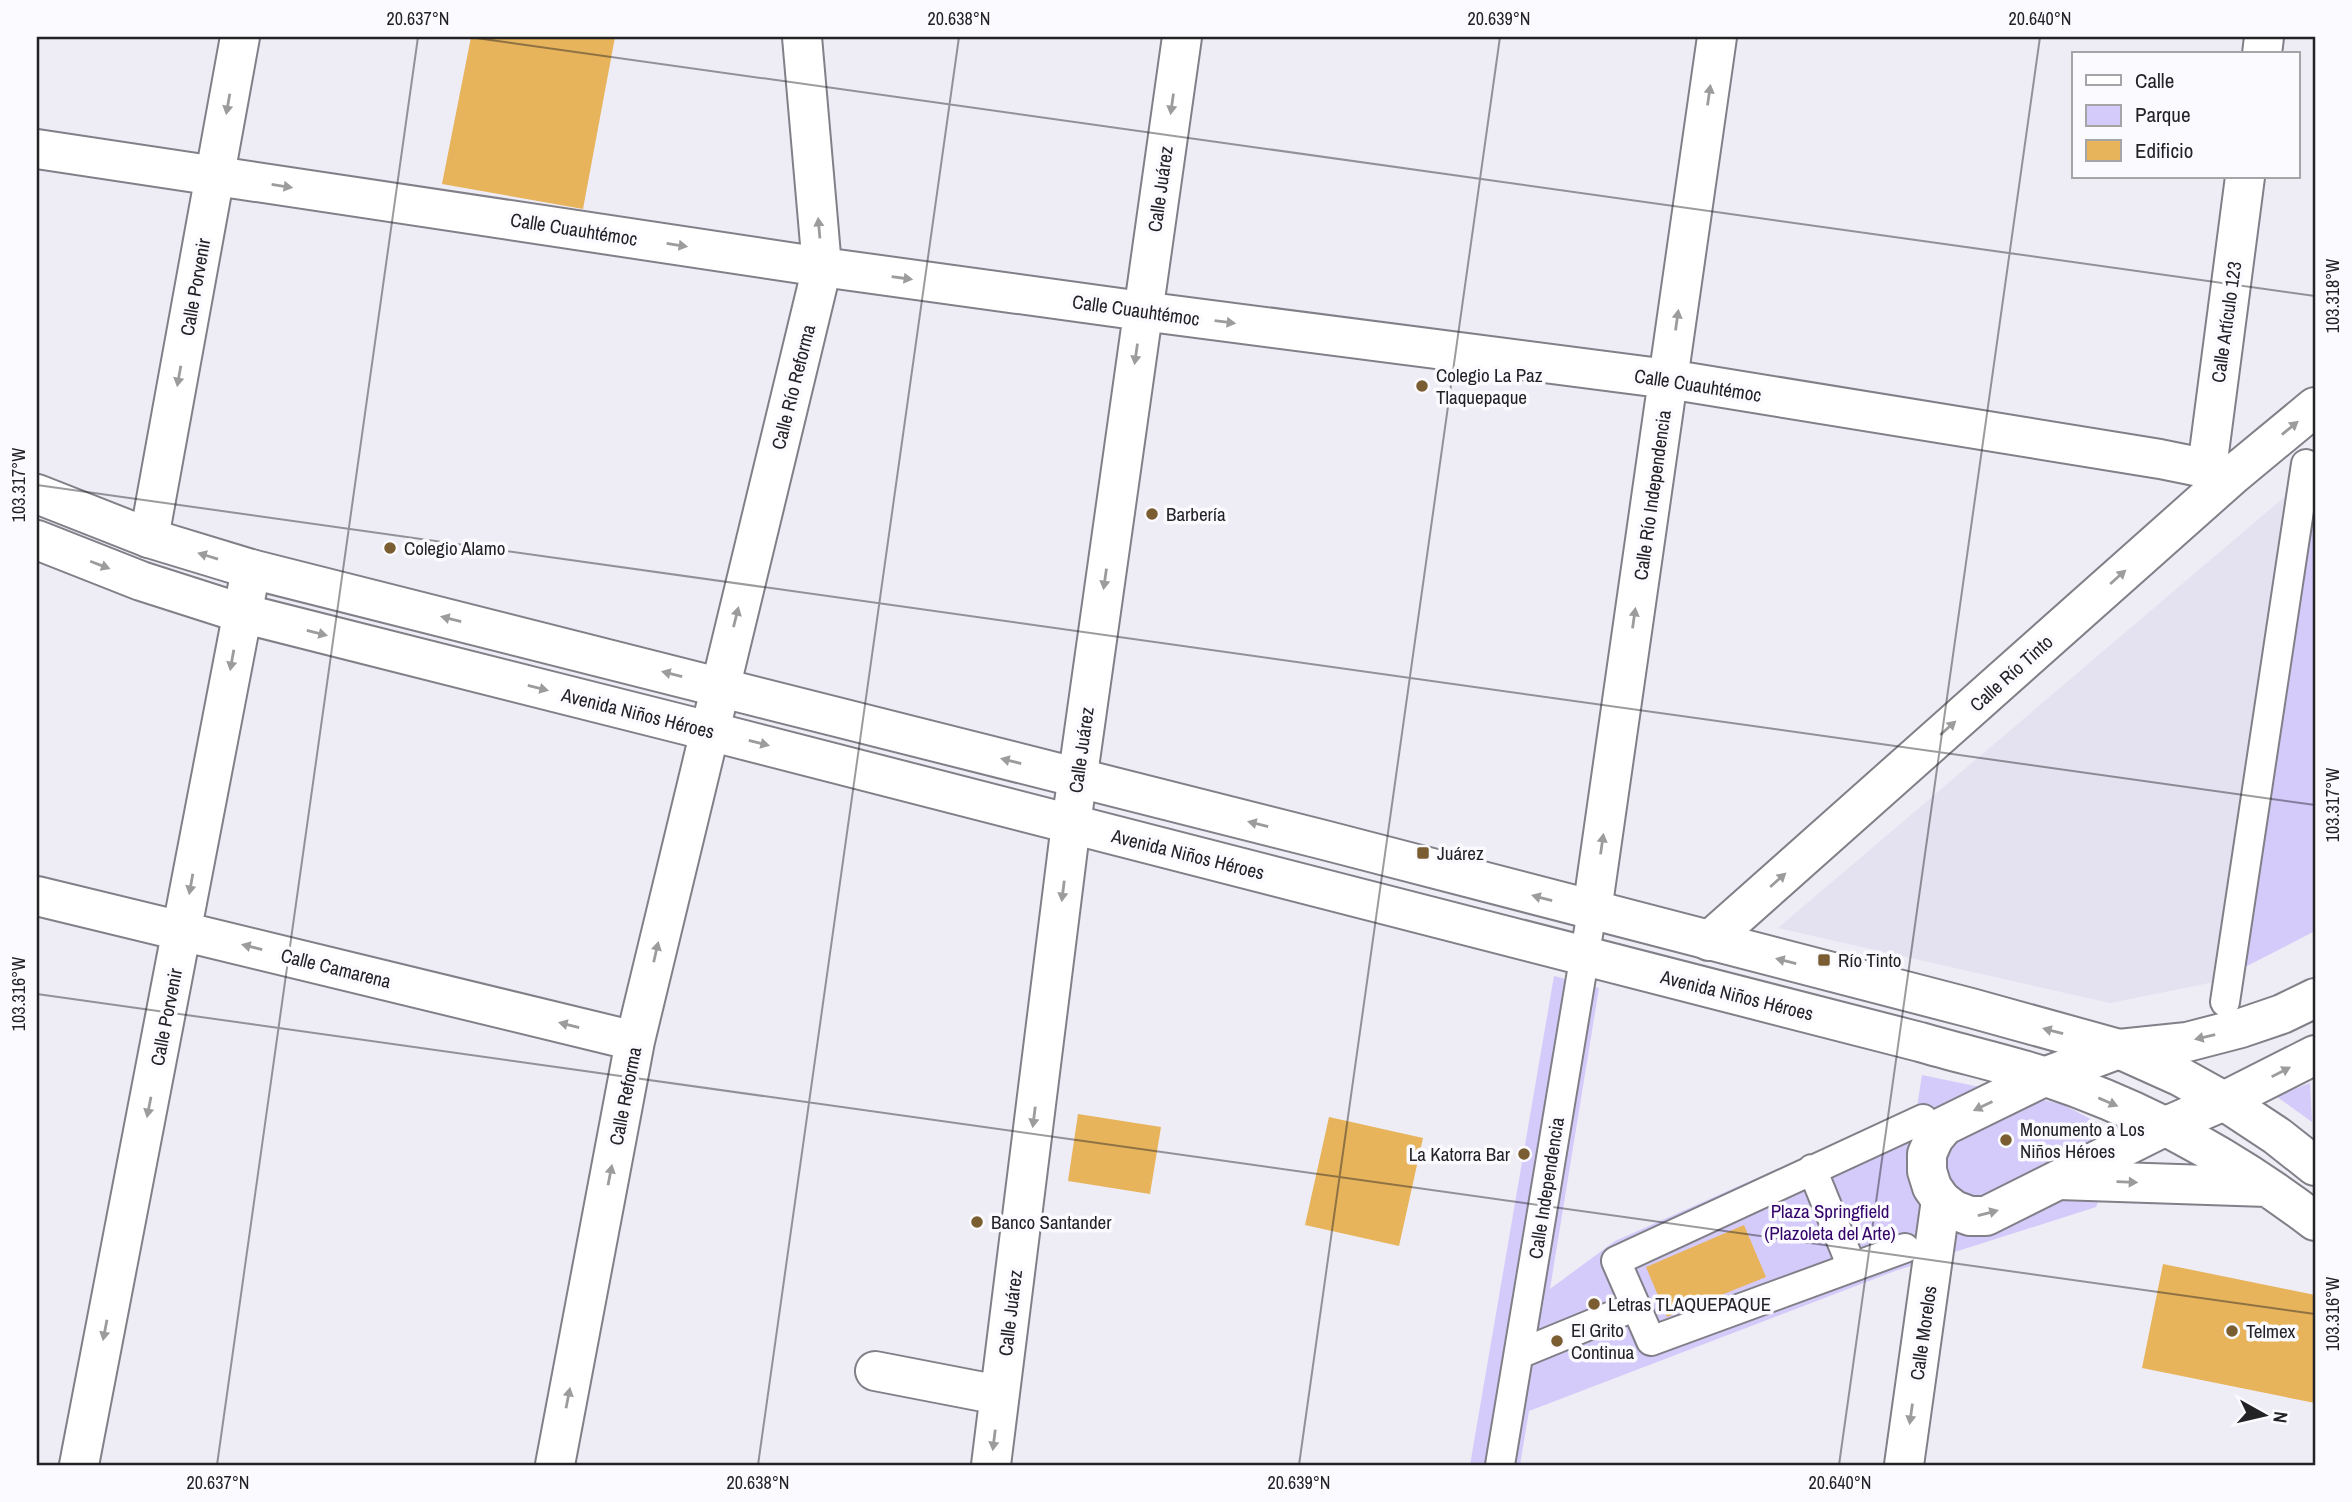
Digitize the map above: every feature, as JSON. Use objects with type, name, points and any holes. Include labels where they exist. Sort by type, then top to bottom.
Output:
[{"type":"street","name":"Calle Porvenir","points":[[149,538],[240,37]]},
{"type":"street","name":"Calle Río Reforma","points":[[709,731],[822,267],[802,37]]},
{"type":"street","name":"Calle Juárez","points":[[991,1465],[1077,778],[1182,37]]},
{"type":"street","name":"Calle Río Independencia","points":[[1592,911],[1717,37]]},
{"type":"street","name":"Calle Cuauhtémoc","points":[[37,149],[822,267],[1668,379],[2220,471]]},
{"type":"street","name":"Calle Artículo 123","points":[[2220,471],[2245,178]]},
{"type":"street","name":"Calle Río Tinto","points":[[1709,941],[2220,471],[2315,407]]},
{"type":"street","points":[[2225,1002],[2306,464]]},
{"type":"street","points":[[37,494],[149,538],[251,569],[719,686],[1962,1006],[2119,1049],[2179,1076],[2224,1101],[2277,1136],[2315,1166]]},
{"type":"street","name":"Avenida Niños Héroes","points":[[37,540],[141,581],[241,613],[1920,1042],[2044,1077],[2164,1127],[2226,1160],[2270,1187],[2315,1222]]},
{"type":"street","name":"Calle Porvenir","points":[[79,1465],[251,569]]},
{"type":"street","name":"Calle Reforma","points":[[555,1465],[635,1041],[709,731]]},
{"type":"street","name":"Calle Camarena","points":[[37,896],[635,1041]]},
{"type":"street","name":"Calle Independencia","points":[[1500,1465],[1592,911]]},
{"type":"street","points":[[2315,998],[2282,1014],[2241,1028],[2187,1042],[2119,1049],[2044,1077],[1944,1126],[1927,1154],[1931,1187],[1941,1200],[1954,1210],[1970,1216],[1986,1216],[2315,1055]]},
{"type":"street","points":[[1905,1248],[1651,1342],[1616,1261],[1923,1119]]},
{"type":"street","points":[[1812,1169],[1852,1267]]},
{"type":"street","points":[[2059,1180],[2270,1187]]},
{"type":"street","name":"Calle Morelos","points":[[1904,1465],[1941,1200]]},
{"type":"street","points":[[1519,1354],[1636,1306]]},
{"type":"street","points":[[875,1371],[999,1395]]},
{"type":"shaded area","points":[[2295,488],[2214,982],[2110,1003],[1778,928]]},
{"type":"green space","points":[[2315,491],[2315,931],[2245,967]]},
{"type":"green space","name":"Plaza Springfield (Plazoleta del Arte)","points":[[1554,976],[1599,988],[1550,1289],[1615,1241],[1917,1107],[1922,1075],[2062,1104],[2102,1125],[2113,1167],[2096,1207],[1895,1271],[1529,1411],[1520,1465],[1470,1465]]},
{"type":"green space","points":[[2310,1083],[2312,1122],[2276,1096]]},
{"type":"building","points":[[471,37],[615,37],[583,209],[442,184]]},
{"type":"building","points":[[1078,1114],[1161,1127],[1150,1194],[1068,1181]]},
{"type":"building","points":[[1329,1117],[1423,1138],[1399,1246],[1305,1225]]},
{"type":"building","points":[[1744,1225],[1766,1277],[1667,1317],[1646,1267]]},
{"type":"building","name":"Telmex","points":[[2163,1264],[2315,1295],[2315,1403],[2142,1368]]},
{"type":"place","name":"Colegio La Paz Tlaquepaque","points":[[1422,386]]},
{"type":"place","name":"Barbería","points":[[1152,514]]},
{"type":"place","name":"Colegio Alamo","points":[[390,548]]},
{"type":"place","name":"Juárez","points":[[1423,853]]},
{"type":"place","name":"Río Tinto","points":[[1824,960]]},
{"type":"place","name":"Monumento a Los Niños Héroes","points":[[2006,1140]]},
{"type":"place","name":"La Katorra Bar","points":[[1524,1154]]},
{"type":"place","name":"Banco Santander","points":[[977,1222]]},
{"type":"place","name":"Letras TLAQUEPAQUE","points":[[1594,1304]]},
{"type":"place","name":"Telmex","points":[[2232,1331]]},
{"type":"place","name":"El Grito Continua","points":[[1557,1341]]}]
